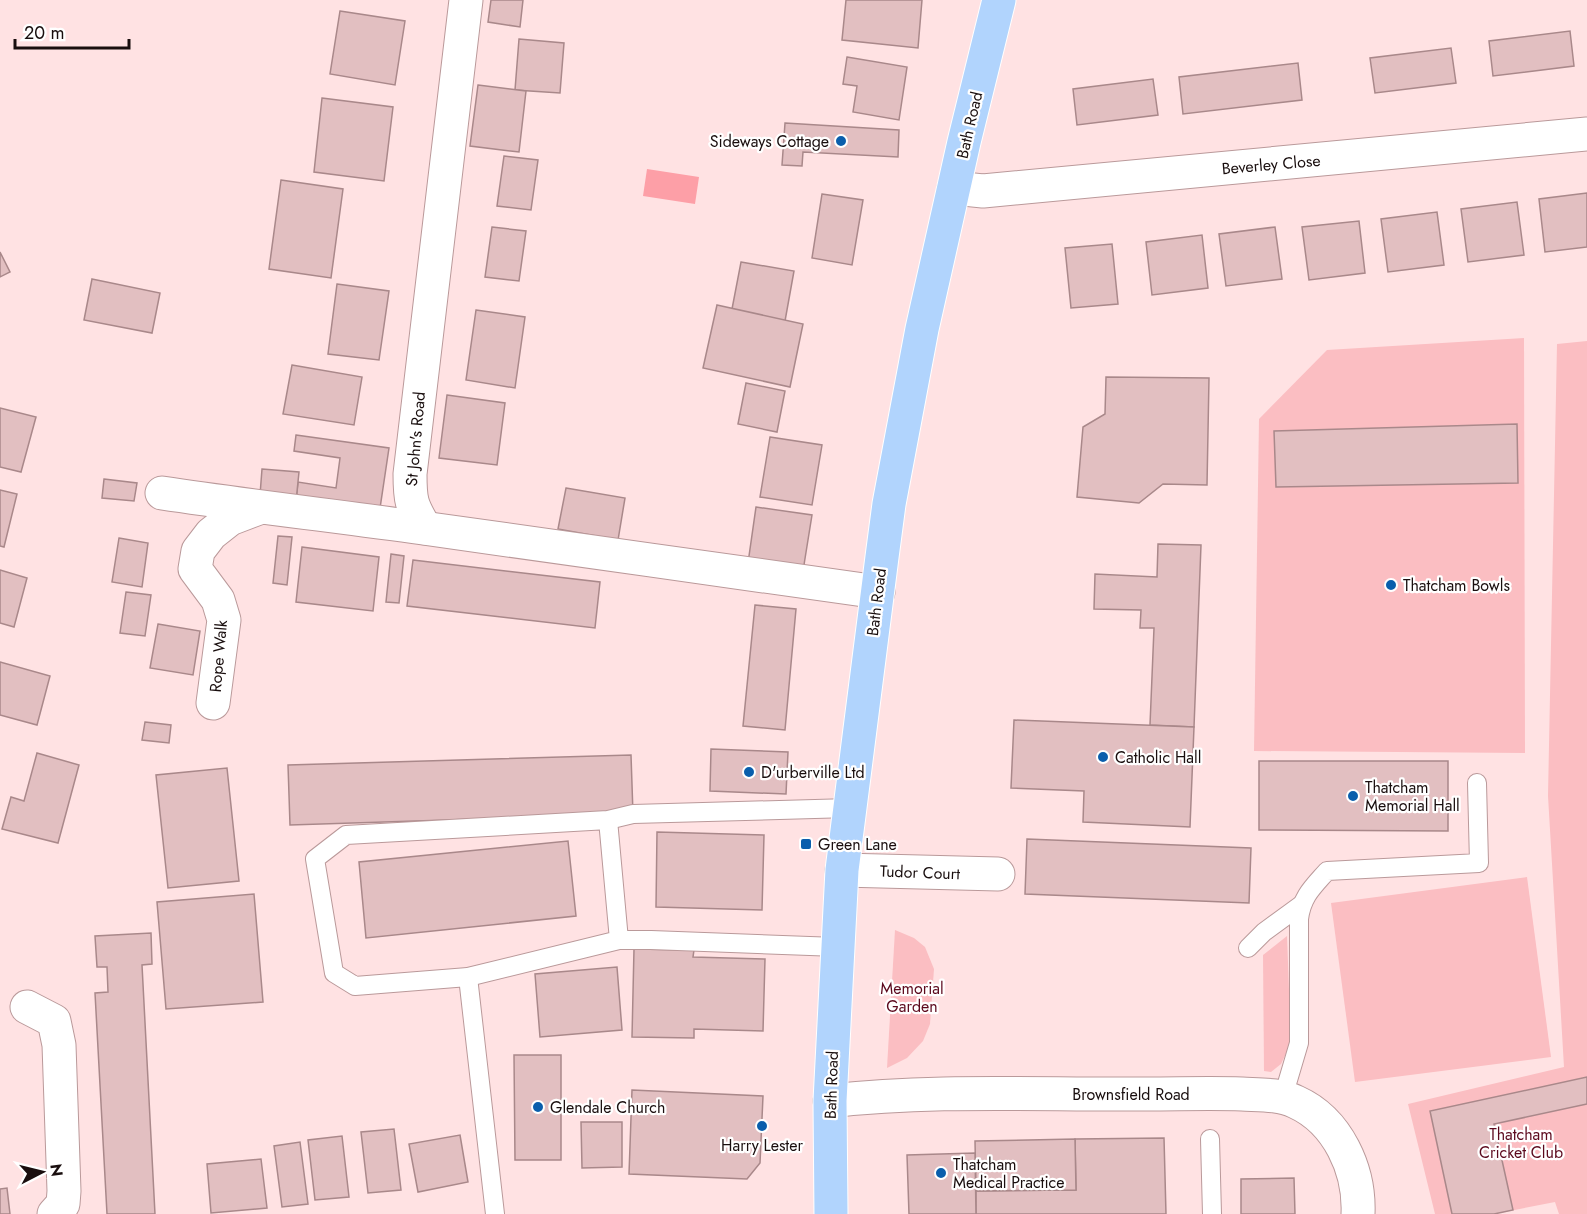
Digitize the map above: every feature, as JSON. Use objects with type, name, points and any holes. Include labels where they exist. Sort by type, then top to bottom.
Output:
[{"type":"main road","name":"Bath Road","points":[[831,1214],[830,1101],[842,870],[889,504],[922,329],[999,0]]},
{"type":"street","name":"St John's Road","points":[[425,528],[414,510],[410,496],[410,474],[466,0]]},
{"type":"street","name":"Beverley Close","points":[[954,188],[983,191],[1587,134]]},
{"type":"street","name":"Rope Walk","points":[[162,493],[259,508],[425,528]]},
{"type":"street","name":"Rope Walk","points":[[213,703],[224,620],[218,600],[195,569],[198,551],[211,534],[230,519],[259,508]]},
{"type":"street","points":[[425,528],[878,592]]},
{"type":"street","name":"Tudor Court","points":[[842,870],[998,874]]},
{"type":"street","points":[[27,1007],[54,1021],[59,1045],[64,1191],[63,1204],[54,1214]]},
{"type":"street","name":"Brownsfield Road","points":[[830,1101],[872,1096],[1003,1093],[1226,1094],[1283,1097],[1312,1111],[1326,1124],[1343,1147],[1354,1172],[1359,1199],[1358,1214]]},
{"type":"lane","points":[[1283,1097],[1299,1043],[1299,919],[1301,905],[1309,890],[1328,871],[1479,862],[1477,783]]},
{"type":"lane","points":[[837,947],[619,940],[468,977],[355,986],[334,973],[315,859],[346,836],[608,820],[633,814],[850,808]]},
{"type":"lane","points":[[608,820],[619,940]]},
{"type":"lane","points":[[1248,948],[1264,932],[1301,905]]},
{"type":"lane","points":[[468,977],[495,1214]]},
{"type":"lane","points":[[1210,1139],[1212,1214]]},
{"type":"green space","name":"Thatcham Bowls","points":[[1524,338],[1525,753],[1254,751],[1259,419],[1327,350]]},
{"type":"green space","name":"Thatcham Cricket Club","points":[[1587,341],[1587,1214],[1559,1214],[1555,1202],[1494,1214],[1435,1214],[1408,1104],[1564,1067],[1548,796],[1557,344]]},
{"type":"green space","points":[[1527,877],[1551,1057],[1355,1082],[1331,903]]},
{"type":"green space","name":"Memorial Garden","points":[[895,930],[914,938],[925,947],[934,969],[930,1024],[923,1041],[907,1058],[887,1068]]},
{"type":"green space","points":[[1287,936],[1291,1043],[1281,1064],[1271,1072],[1264,1071],[1263,955]]},
{"type":"shaded area","points":[[647,169],[699,177],[695,204],[643,196]]},
{"type":"building","points":[[491,0],[523,0],[520,27],[488,22]]},
{"type":"building","points":[[846,0],[922,0],[918,48],[842,40]]},
{"type":"building","points":[[340,11],[405,21],[395,85],[330,74]]},
{"type":"building","points":[[1570,31],[1574,66],[1493,76],[1489,41]]},
{"type":"building","points":[[519,39],[564,43],[560,93],[515,90]]},
{"type":"building","points":[[1451,48],[1456,83],[1375,93],[1370,58]]},
{"type":"building","points":[[847,57],[907,67],[899,120],[853,112],[857,86],[843,84]]},
{"type":"building","points":[[1298,63],[1302,100],[1183,114],[1179,77]]},
{"type":"building","points":[[1153,79],[1158,115],[1077,125],[1073,89]]},
{"type":"building","points":[[478,85],[526,91],[519,152],[470,146]]},
{"type":"building","points":[[322,98],[393,107],[384,181],[314,172]]},
{"type":"building","name":"Sideways Cottage","points":[[785,123],[899,130],[898,157],[803,152],[802,166],[782,165]]},
{"type":"building","points":[[504,156],[538,160],[531,210],[497,206]]},
{"type":"building","points":[[281,180],[343,189],[331,278],[269,269]]},
{"type":"building","points":[[1587,193],[1587,247],[1545,252],[1539,199]]},
{"type":"building","points":[[822,194],[863,200],[852,265],[812,258]]},
{"type":"building","points":[[1517,202],[1524,255],[1468,262],[1461,209]]},
{"type":"building","points":[[1437,212],[1444,265],[1388,272],[1381,219]]},
{"type":"building","points":[[1359,221],[1365,273],[1309,280],[1302,227]]},
{"type":"building","points":[[492,227],[526,231],[519,281],[485,277]]},
{"type":"building","points":[[1275,227],[1282,279],[1226,286],[1219,234]]},
{"type":"building","points":[[1202,235],[1208,288],[1152,295],[1146,242]]},
{"type":"building","points":[[1112,244],[1118,304],[1071,308],[1065,248]]},
{"type":"building","points":[[0,252],[10,272],[0,277]]},
{"type":"building","points":[[741,262],[794,271],[785,321],[732,309]]},
{"type":"building","points":[[92,279],[160,293],[152,333],[84,320]]},
{"type":"building","points":[[337,284],[389,291],[379,360],[328,354]]},
{"type":"building","points":[[717,305],[803,324],[790,387],[703,368]]},
{"type":"building","points":[[476,310],[525,317],[515,388],[466,380]]},
{"type":"building","points":[[292,365],[362,377],[354,425],[283,414]]},
{"type":"building","points":[[1106,377],[1209,378],[1207,485],[1163,484],[1139,503],[1077,497],[1083,427],[1105,414]]},
{"type":"building","points":[[746,383],[785,391],[777,432],[738,424]]},
{"type":"building","points":[[447,395],[505,403],[497,465],[439,458]]},
{"type":"building","points":[[0,408],[36,417],[21,472],[0,467]]},
{"type":"building","points":[[1517,424],[1518,483],[1276,487],[1274,431]]},
{"type":"building","points":[[296,435],[389,448],[379,515],[296,502],[298,482],[336,488],[340,458],[294,451]]},
{"type":"building","points":[[770,437],[822,445],[812,505],[760,497]]},
{"type":"building","points":[[262,469],[299,472],[295,511],[259,508]]},
{"type":"building","points":[[104,479],[137,483],[134,501],[102,498]]},
{"type":"building","points":[[566,488],[625,498],[618,540],[558,529]]},
{"type":"building","points":[[0,490],[17,494],[4,547],[0,546]]},
{"type":"building","points":[[756,507],[812,515],[803,571],[748,563]]},
{"type":"building","points":[[278,536],[292,537],[287,585],[273,583]]},
{"type":"building","points":[[119,538],[148,543],[142,587],[112,582]]},
{"type":"building","points":[[1158,544],[1201,545],[1194,727],[1150,725],[1154,628],[1140,628],[1141,610],[1094,609],[1095,574],[1157,577]]},
{"type":"building","points":[[302,547],[379,557],[373,611],[296,602]]},
{"type":"building","points":[[391,554],[404,556],[399,603],[386,602]]},
{"type":"building","points":[[413,560],[600,582],[595,628],[407,606]]},
{"type":"building","points":[[0,570],[27,578],[14,627],[0,623]]},
{"type":"building","points":[[126,592],[151,595],[145,636],[120,633]]},
{"type":"building","points":[[755,605],[796,609],[785,730],[743,726]]},
{"type":"building","points":[[158,624],[200,631],[193,675],[150,668]]},
{"type":"building","points":[[0,662],[50,676],[37,725],[0,715]]},
{"type":"building","name":"Catholic Hall","points":[[1014,720],[1194,727],[1190,827],[1083,822],[1084,791],[1011,788]]},
{"type":"building","points":[[145,722],[171,725],[169,743],[142,740]]},
{"type":"building","name":"D'urberville Ltd","points":[[711,749],[788,752],[786,794],[710,791]]},
{"type":"building","points":[[37,753],[79,765],[58,843],[2,829],[11,797],[24,801]]},
{"type":"building","points":[[631,755],[633,814],[290,825],[288,765]]},
{"type":"building","name":"Thatcham Memorial Hall","points":[[1259,761],[1448,761],[1448,831],[1259,830]]},
{"type":"building","points":[[227,768],[239,881],[168,888],[156,775]]},
{"type":"building","points":[[657,832],[764,835],[762,910],[656,907]]},
{"type":"building","points":[[1027,839],[1251,848],[1249,903],[1025,894]]},
{"type":"building","points":[[568,841],[576,916],[366,938],[359,862]]},
{"type":"building","points":[[254,894],[263,1002],[166,1009],[157,902]]},
{"type":"building","points":[[151,933],[152,964],[142,965],[155,1214],[107,1214],[95,993],[108,992],[107,967],[97,967],[95,936]]},
{"type":"building","points":[[634,949],[694,950],[693,957],[765,959],[763,1031],[694,1029],[694,1038],[632,1037]]},
{"type":"building","points":[[617,967],[622,1030],[540,1037],[535,974]]},
{"type":"building","name":"Glendale Church","points":[[514,1055],[561,1055],[561,1160],[515,1160]]},
{"type":"building","points":[[1587,1077],[1587,1104],[1494,1124],[1513,1210],[1494,1214],[1452,1214],[1430,1111]]},
{"type":"building","points":[[632,1090],[763,1096],[760,1163],[747,1179],[629,1174]]},
{"type":"building","points":[[581,1122],[622,1122],[622,1167],[582,1168]]},
{"type":"building","points":[[394,1129],[401,1190],[368,1193],[361,1132]]},
{"type":"building","points":[[460,1135],[468,1182],[418,1192],[409,1144]]},
{"type":"building","points":[[342,1136],[349,1197],[315,1200],[308,1140]]},
{"type":"building","points":[[1164,1138],[1166,1214],[976,1214],[976,1191],[1076,1190],[1075,1139]]},
{"type":"building","points":[[1075,1139],[1076,1190],[976,1191],[975,1141]]},
{"type":"building","points":[[300,1142],[308,1204],[282,1207],[274,1146]]},
{"type":"building","name":"Thatcham Medical Practice","points":[[975,1153],[976,1214],[909,1214],[907,1155]]},
{"type":"building","points":[[261,1159],[267,1208],[211,1213],[207,1164]]},
{"type":"building","points":[[1294,1178],[1295,1214],[1241,1214],[1241,1179]]},
{"type":"building","points":[[7,1188],[10,1214],[0,1214],[0,1189]]},
{"type":"place","name":"Sideways Cottage","points":[[841,141]]},
{"type":"place","name":"Thatcham Bowls","points":[[1391,585]]},
{"type":"place","name":"Catholic Hall","points":[[1103,757]]},
{"type":"place","name":"D'urberville Ltd","points":[[749,772]]},
{"type":"place","name":"Thatcham Memorial Hall","points":[[1353,796]]},
{"type":"place","name":"Green Lane","points":[[806,844]]},
{"type":"place","name":"Glendale Church","points":[[538,1107]]},
{"type":"place","name":"Harry Lester","points":[[762,1126]]},
{"type":"place","name":"Thatcham Medical Practice","points":[[941,1173]]}]
